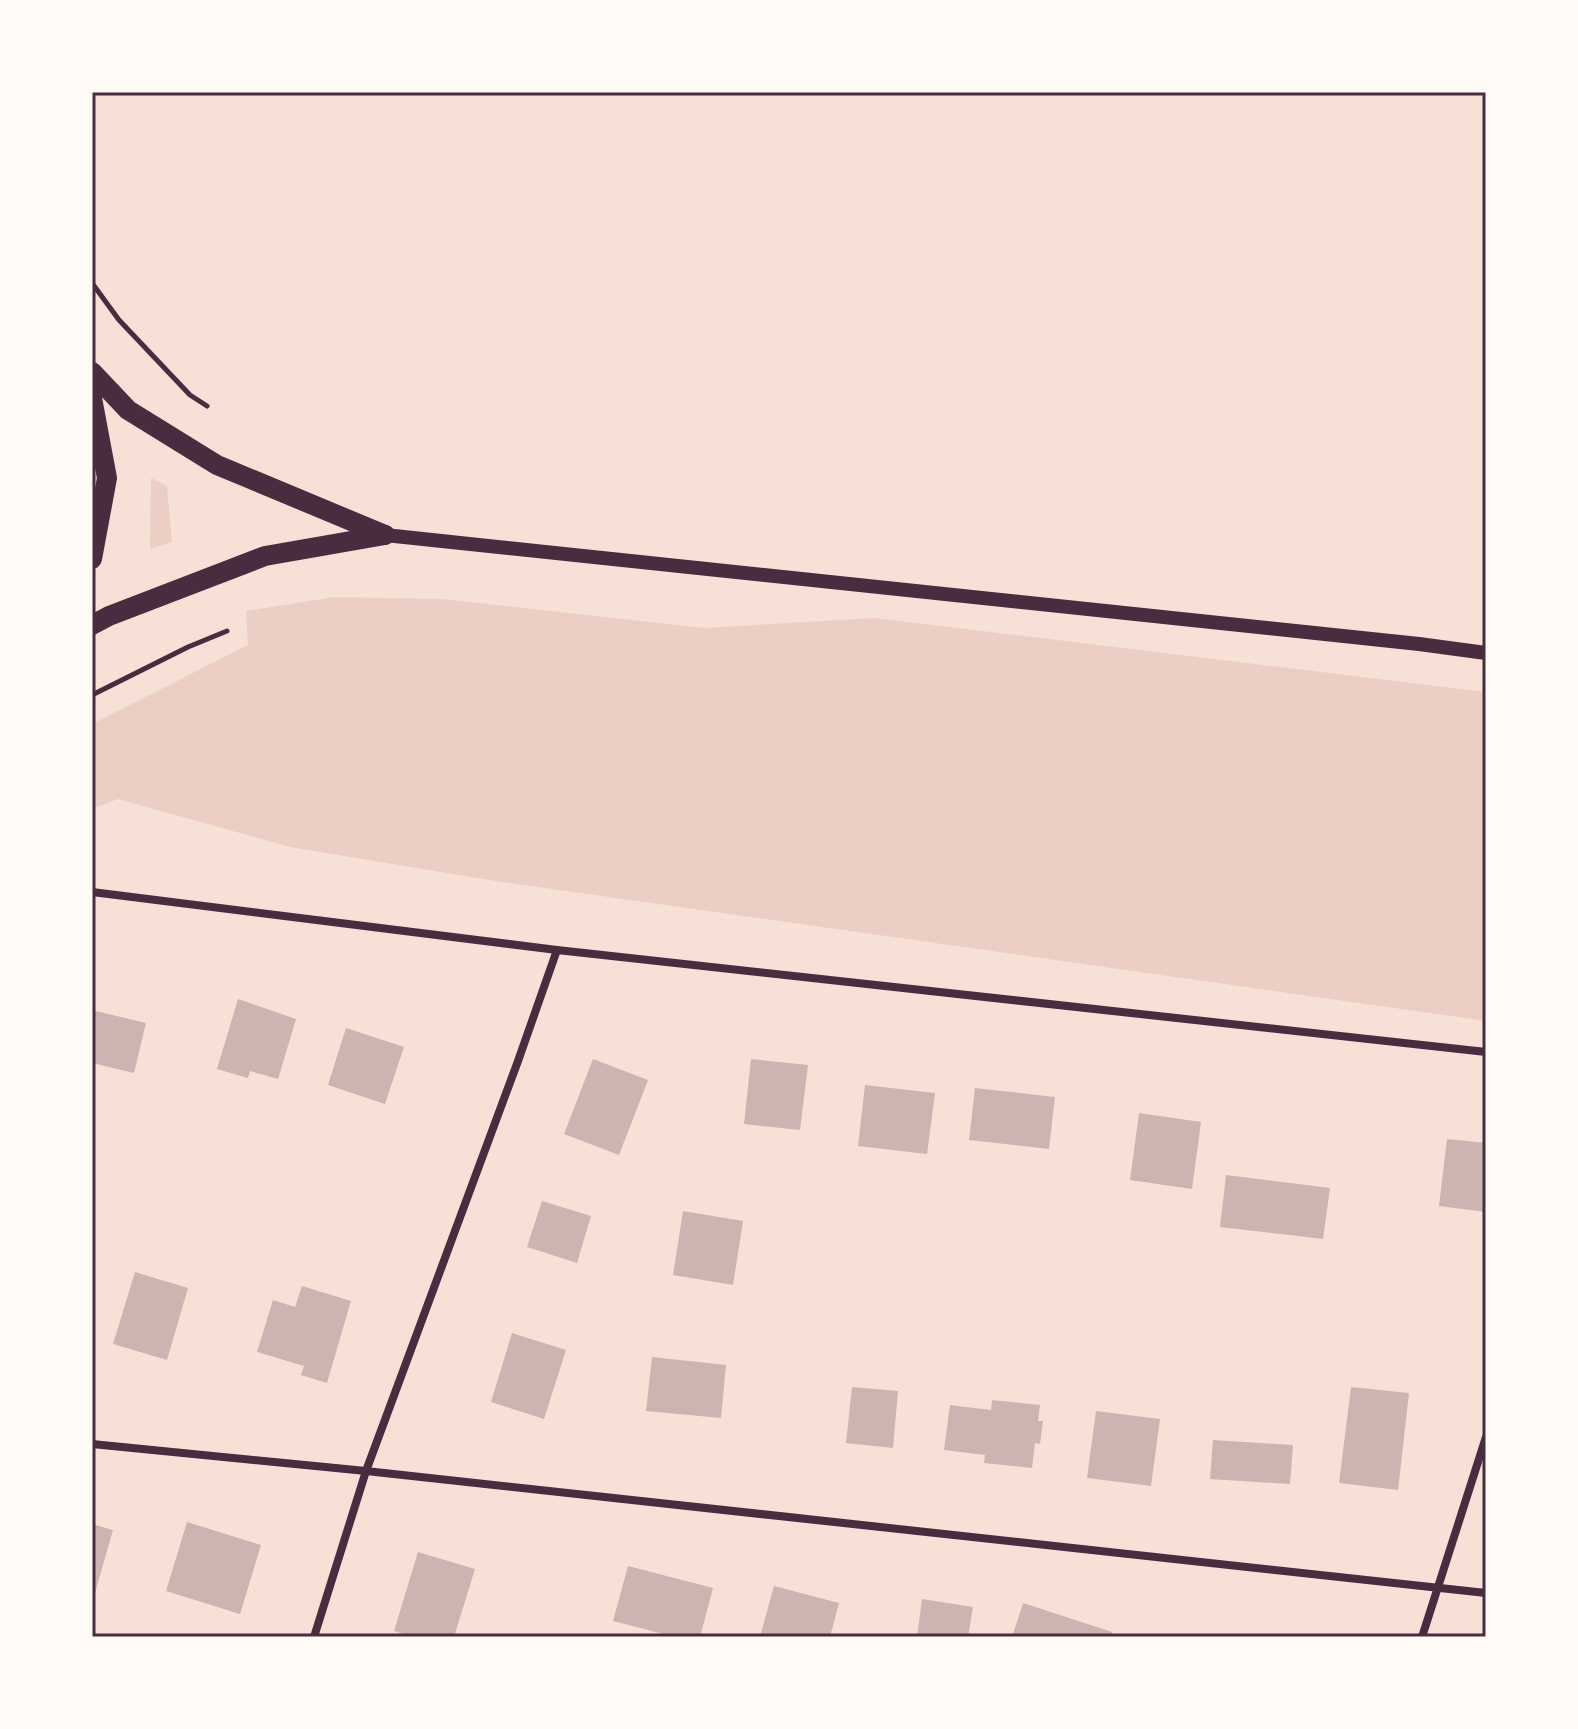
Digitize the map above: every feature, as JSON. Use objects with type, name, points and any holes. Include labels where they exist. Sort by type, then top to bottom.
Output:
[{"type":"main road","points":[[92,372],[128,410],[217,465],[385,535]]},
{"type":"main road","points":[[92,398],[107,478],[92,559]]},
{"type":"main road","points":[[92,625],[265,556],[385,535]]},
{"type":"street","points":[[385,535],[1486,653]]},
{"type":"street","points":[[92,892],[557,950],[1486,1052]]},
{"type":"street","points":[[314,1637],[366,1471],[557,950]]},
{"type":"street","points":[[1422,1637],[1486,1437]]},
{"type":"street","points":[[92,1444],[1486,1593]]},
{"type":"path","points":[[92,283],[119,320],[190,395],[207,406]]},
{"type":"path","points":[[92,695],[227,631]]},
{"type":"shaded area","points":[[151,478],[167,486],[172,542],[150,549]]},
{"type":"shaded area","points":[[334,597],[442,599],[704,628],[875,618],[1486,692],[1486,1021],[489,880],[290,847],[118,799],[92,809],[92,724],[248,645],[246,611]]},
{"type":"building","points":[[238,999],[296,1019],[278,1079],[250,1071],[248,1078],[217,1069]]},
{"type":"building","points":[[92,1010],[146,1023],[134,1073],[92,1063]]},
{"type":"building","points":[[346,1028],[404,1047],[385,1104],[328,1085]]},
{"type":"building","points":[[593,1059],[648,1080],[619,1155],[564,1134]]},
{"type":"building","points":[[751,1059],[808,1065],[800,1130],[744,1124]]},
{"type":"building","points":[[865,1085],[935,1093],[927,1154],[858,1146]]},
{"type":"building","points":[[975,1088],[1055,1097],[1049,1149],[969,1140]]},
{"type":"building","points":[[1139,1113],[1201,1122],[1192,1189],[1130,1180]]},
{"type":"building","points":[[1447,1139],[1486,1143],[1486,1212],[1439,1206]]},
{"type":"building","points":[[1226,1175],[1330,1188],[1323,1239],[1220,1227]]},
{"type":"building","points":[[542,1201],[591,1216],[577,1263],[527,1247]]},
{"type":"building","points":[[683,1211],[743,1221],[733,1285],[673,1275]]},
{"type":"building","points":[[135,1272],[188,1288],[167,1360],[113,1344]]},
{"type":"building","points":[[302,1286],[351,1301],[327,1383],[301,1375],[304,1366],[257,1352],[273,1300],[295,1307]]},
{"type":"building","points":[[512,1333],[566,1350],[544,1419],[491,1402]]},
{"type":"building","points":[[652,1357],[726,1365],[721,1418],[646,1411]]},
{"type":"building","points":[[852,1387],[898,1391],[893,1448],[846,1443]]},
{"type":"building","points":[[1351,1387],[1409,1393],[1398,1490],[1339,1483]]},
{"type":"building","points":[[992,1400],[1040,1405],[1038,1421],[1043,1421],[1040,1444],[1035,1443],[1032,1468],[984,1463],[985,1455],[944,1450],[950,1405],[991,1410]]},
{"type":"building","points":[[1096,1411],[1160,1419],[1151,1486],[1087,1478]]},
{"type":"building","points":[[1213,1440],[1293,1445],[1290,1484],[1210,1479]]},
{"type":"building","points":[[187,1522],[261,1545],[240,1614],[166,1591]]},
{"type":"building","points":[[92,1524],[113,1530],[93,1600],[92,1600]]},
{"type":"building","points":[[418,1552],[475,1569],[454,1637],[414,1637],[394,1631]]},
{"type":"building","points":[[628,1566],[713,1588],[700,1637],[675,1637],[613,1621]]},
{"type":"building","points":[[774,1586],[839,1603],[830,1637],[760,1637]]},
{"type":"building","points":[[922,1599],[973,1607],[968,1637],[917,1637]]},
{"type":"building","points":[[1023,1603],[1112,1632],[1110,1637],[1012,1637]]}]
